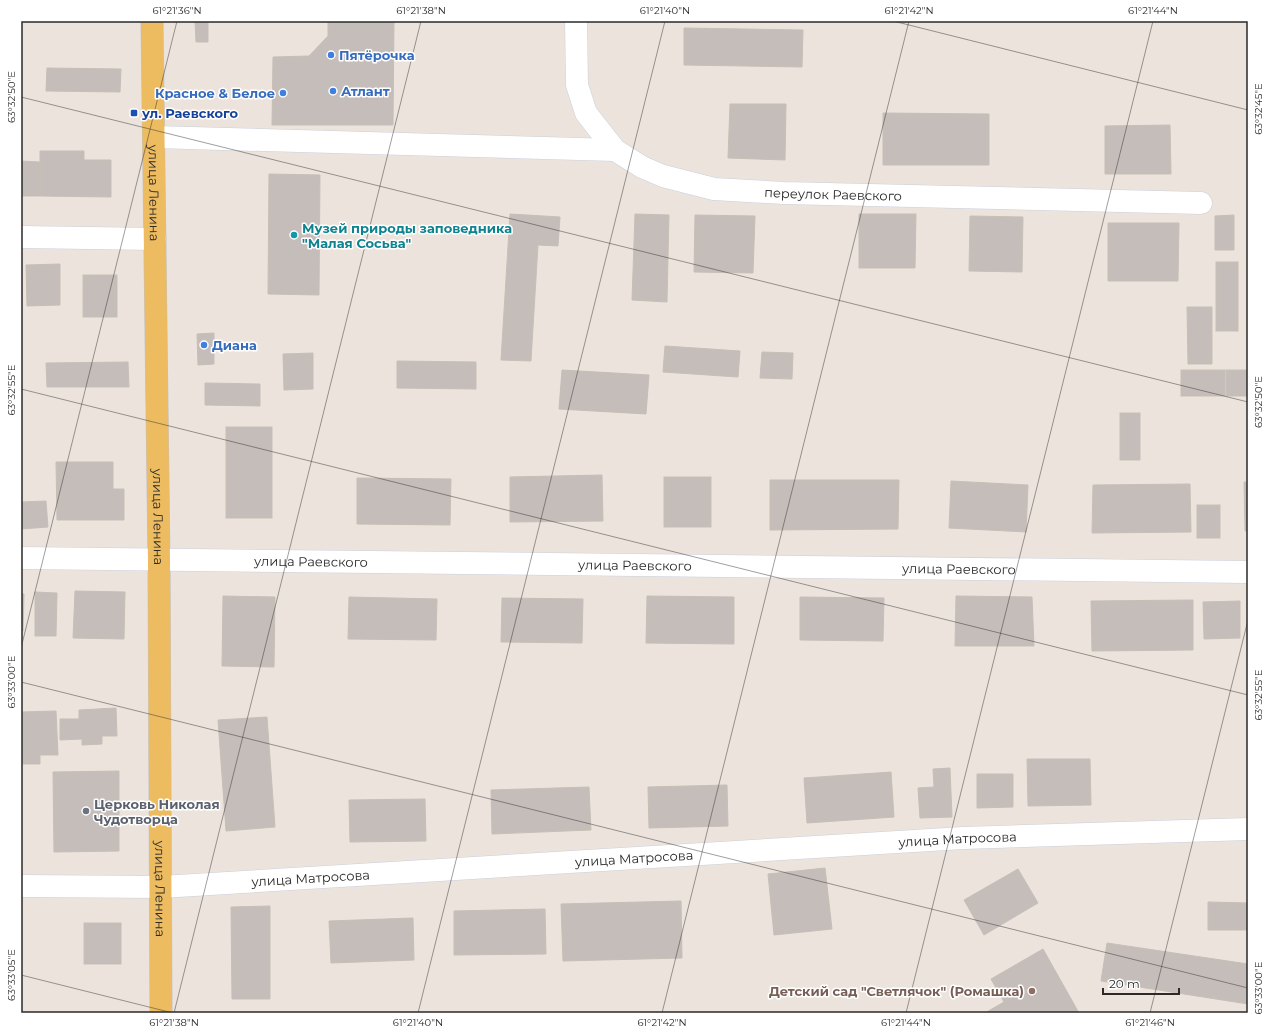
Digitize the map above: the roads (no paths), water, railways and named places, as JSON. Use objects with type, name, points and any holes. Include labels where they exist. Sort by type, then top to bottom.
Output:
[{"type":"main road","name":"улица Ленина","points":[[152,21],[159,561],[161,1013]]},
{"type":"street","name":"переулок Раевского","points":[[576,21],[577,85],[586,114],[615,150],[642,167],[663,176],[714,189],[784,193],[1201,203]]},
{"type":"street","points":[[154,137],[615,150]]},
{"type":"street","points":[[21,237],[155,238]]},
{"type":"street","name":"улица Раевского","points":[[21,558],[159,561],[1248,572]]},
{"type":"street","name":"улица Матросова","points":[[21,886],[161,887],[963,838],[1248,829]]},
{"type":"place","name":"Пятёрочка","points":[[331,55]]},
{"type":"place","name":"Атлант","points":[[333,91]]},
{"type":"place","name":"Красное & Белое","points":[[283,93]]},
{"type":"place","name":"ул. Раевского","points":[[134,113]]},
{"type":"place","name":"Музей природы заповедника \"Малая Сосьва\"","points":[[294,235]]},
{"type":"place","name":"Диана","points":[[204,345]]},
{"type":"place","name":"Церковь Николая Чудотворца","points":[[86,811]]},
{"type":"place","name":"Детский сад \"Светлячок\" (Ромашка)","points":[[1032,991]]}]
